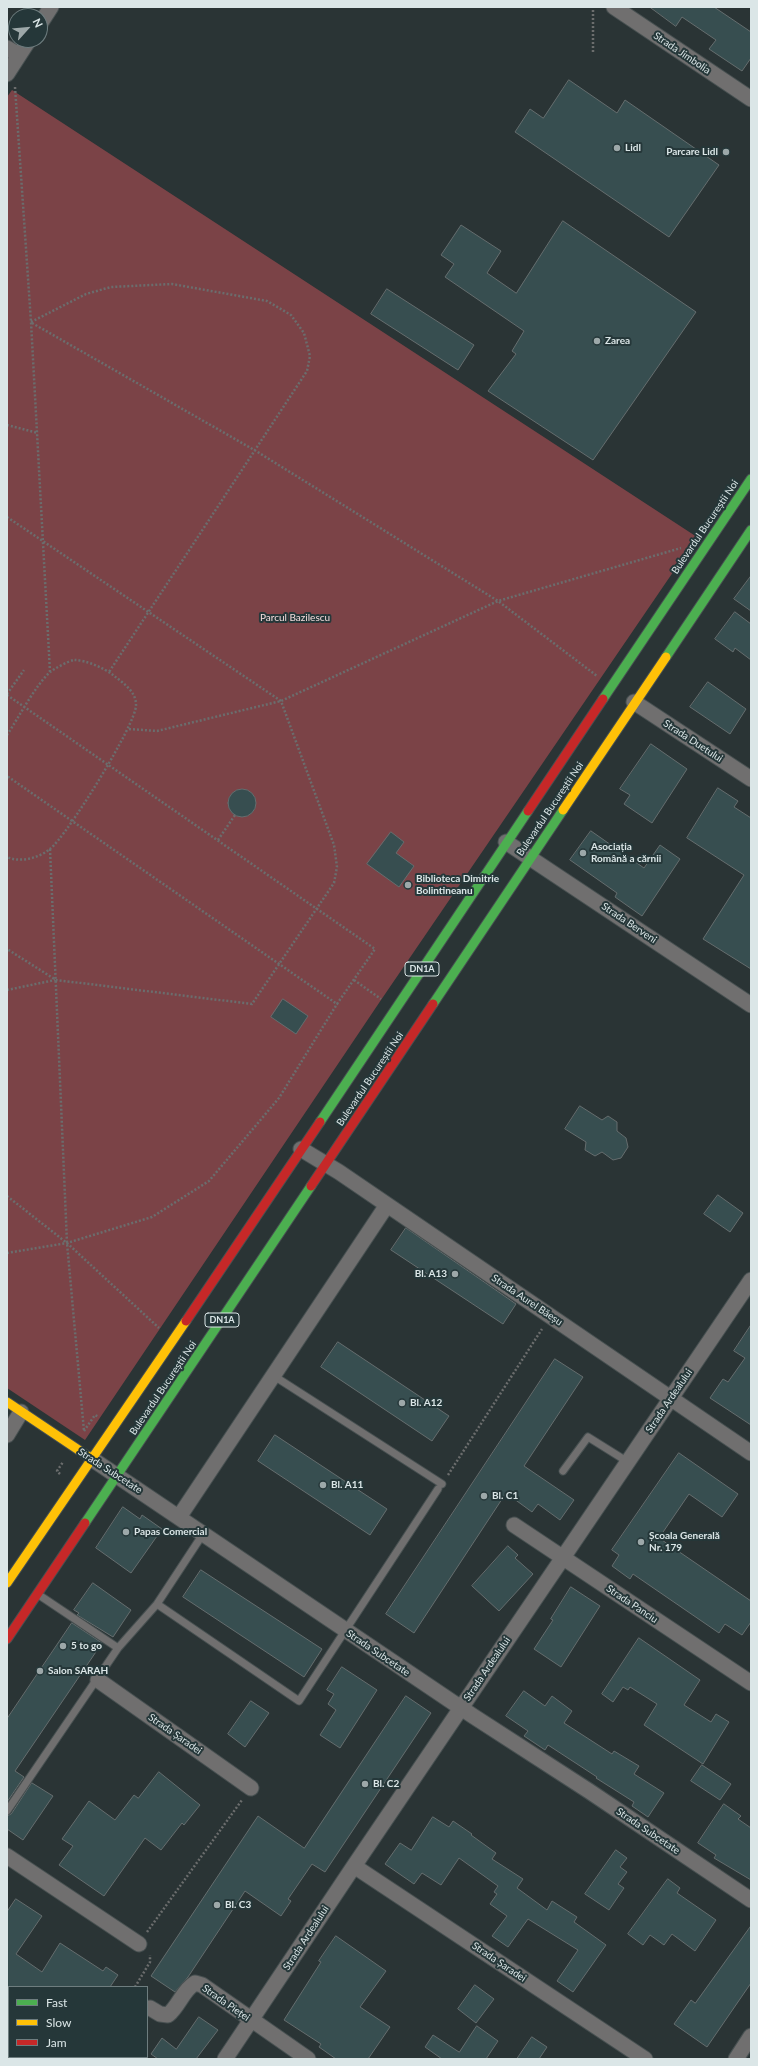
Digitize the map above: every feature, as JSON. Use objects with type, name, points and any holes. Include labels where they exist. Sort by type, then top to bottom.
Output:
[{"type":"main road","name":"Bulevardul Bucureștii Noi","points":[[7,1583],[141,1389],[506,842],[751,479]]},
{"type":"main road","name":"Bulevardul Bucureștii Noi","points":[[7,1639],[327,1164],[634,702],[746,549],[751,530]]},
{"type":"main road","name":"Strada Subcetate","points":[[7,1402],[92,1459]]},
{"type":"street","name":"Strada Jimbolia","points":[[614,7],[751,99]]},
{"type":"street","points":[[9,78],[13,51]]},
{"type":"street","name":"Strada Duetului","points":[[634,702],[751,779]]},
{"type":"street","name":"Strada Berveni","points":[[506,842],[751,1005]]},
{"type":"street","name":"Strada Aurel Băeșu","points":[[302,1149],[327,1164],[751,1453]]},
{"type":"street","points":[[179,1517],[387,1205]]},
{"type":"street","name":"Strada Ardealului","points":[[225,2059],[751,1280]]},
{"type":"street","points":[[7,1435],[22,1412]]},
{"type":"street","name":"Strada Subcetate","points":[[92,1459],[461,1708],[751,1900]]},
{"type":"street","name":"Strada Panciu","points":[[514,1525],[751,1683]]},
{"type":"street","name":"Strada Șaradei","points":[[98,1680],[251,1788]]},
{"type":"street","points":[[7,1856],[139,1944]]},
{"type":"street","name":"Strada Șaradei","points":[[354,1866],[645,2059]]},
{"type":"street","name":"Strada Pieței","points":[[150,2008],[160,2014],[168,2015],[189,1987],[195,1983],[202,1985],[251,2021],[308,2059]]},
{"type":"street","points":[[736,2059],[751,2036]]},
{"type":"lane","points":[[157,1604],[299,1702],[440,1487],[274,1376]]},
{"type":"lane","points":[[564,1471],[588,1437],[628,1462]]},
{"type":"lane","points":[[7,1811],[98,1680],[118,1648],[157,1604],[203,1534]]},
{"type":"lane","points":[[37,1593],[118,1648]]},
{"type":"path","points":[[593,10],[593,52]]},
{"type":"path","points":[[9,78],[15,86],[38,433],[50,672]]},
{"type":"path","points":[[31,322],[86,294],[111,287],[172,284],[267,301],[291,315],[304,334],[310,356],[307,371],[256,451],[109,672]]},
{"type":"path","points":[[31,322],[256,451],[498,600],[603,681]]},
{"type":"path","points":[[7,425],[38,433]]},
{"type":"path","points":[[7,517],[281,701],[334,844],[338,867],[334,883],[318,909],[252,1004],[56,980],[7,990]]},
{"type":"path","points":[[129,729],[157,731],[281,701],[498,600],[685,547]]},
{"type":"path","points":[[7,735],[50,672],[73,660],[91,664],[109,672],[130,688],[136,705],[129,729],[72,821],[50,849],[28,859],[12,859],[7,857]]},
{"type":"path","points":[[7,1253],[67,1243],[152,1217],[209,1181],[279,1098],[338,1004],[375,949],[25,708],[7,694],[24,670]]},
{"type":"path","points":[[7,776],[338,1004]]},
{"type":"path","points":[[218,840],[235,815]]},
{"type":"path","points":[[50,849],[67,1243],[84,1431]]},
{"type":"path","points":[[7,949],[56,980]]},
{"type":"path","points":[[354,980],[384,1002]]},
{"type":"path","points":[[7,1196],[67,1243],[161,1330]]},
{"type":"path","points":[[440,1487],[550,1315]]},
{"type":"path","points":[[136,1986],[150,1962],[151,1956],[148,1951],[139,1944],[251,1788]]},
{"type":"green space","name":"Parcul Bazilescu","points":[[12,90],[697,537],[381,1000],[85,1440],[7,1388],[7,97]]},
{"type":"building","points":[[650,7],[714,7],[751,32],[751,58],[742,71],[709,49],[716,40],[682,17],[676,26]]},
{"type":"building","name":"Lidl","points":[[569,80],[617,113],[625,100],[719,165],[669,237],[515,132],[530,109],[543,118]]},
{"type":"building","name":"Zarea","points":[[563,221],[696,312],[593,460],[488,391],[516,354],[512,351],[524,331],[445,277],[454,264],[441,255],[461,225],[501,251],[487,273],[516,293]]},
{"type":"building","points":[[387,289],[474,345],[458,370],[371,314]]},
{"type":"building","points":[[751,576],[751,611],[734,599]]},
{"type":"building","points":[[735,612],[751,624],[751,660],[735,648],[733,652],[715,639]]},
{"type":"building","points":[[708,682],[746,709],[730,734],[690,707]]},
{"type":"building","points":[[651,744],[687,769],[652,823],[624,804],[630,795],[620,789]]},
{"type":"building","points":[[718,788],[738,801],[734,807],[751,818],[751,969],[703,939],[744,875],[687,838]]},
{"type":"building","points":[[242,789],[252,793],[256,803],[252,813],[242,817],[232,813],[228,803],[232,793]]},
{"type":"building","points":[[591,831],[644,868],[660,845],[680,859],[642,916],[615,897],[617,893],[570,860]]},
{"type":"building","points":[[391,832],[404,842],[396,853],[414,866],[399,887],[367,864]]},
{"type":"building","points":[[283,999],[308,1016],[296,1034],[271,1017]]},
{"type":"building","points":[[580,1106],[602,1120],[608,1116],[617,1122],[617,1131],[626,1138],[628,1147],[621,1158],[613,1160],[602,1152],[595,1156],[585,1150],[586,1142],[565,1129]]},
{"type":"building","points":[[718,1195],[743,1213],[730,1232],[704,1214]]},
{"type":"building","name":"Bl. A13","points":[[406,1228],[516,1304],[503,1324],[391,1250]]},
{"type":"building","points":[[751,1325],[751,1425],[710,1398],[723,1379],[728,1382],[745,1358],[734,1351]]},
{"type":"building","name":"Bl. A12","points":[[338,1342],[449,1416],[432,1441],[321,1367]]},
{"type":"building","name":"Bl. C1","points":[[555,1359],[583,1377],[524,1466],[574,1500],[560,1520],[538,1504],[532,1512],[506,1493],[414,1633],[386,1614]]},
{"type":"building","name":"Bl. A11","points":[[275,1435],[387,1509],[370,1535],[258,1461]]},
{"type":"building","name":"Școala Generală Nr. 179","points":[[679,1453],[738,1494],[722,1517],[689,1494],[659,1538],[751,1601],[751,1622],[742,1635],[725,1624],[719,1633],[633,1574],[630,1579],[612,1566],[619,1555],[612,1550]]},
{"type":"building","points":[[123,1507],[140,1519],[142,1515],[162,1529],[131,1573],[96,1548]]},
{"type":"building","points":[[508,1546],[518,1555],[515,1558],[533,1574],[499,1611],[472,1586]]},
{"type":"building","points":[[201,1570],[322,1649],[304,1677],[183,1597]]},
{"type":"building","points":[[93,1583],[131,1610],[113,1637],[77,1615],[79,1613],[74,1610]]},
{"type":"building","points":[[571,1587],[600,1606],[561,1667],[534,1649],[553,1620],[551,1619]]},
{"type":"building","points":[[72,1623],[102,1643],[15,1771],[24,1777],[7,1802],[7,1719]]},
{"type":"building","points":[[639,1638],[700,1680],[684,1705],[711,1722],[716,1714],[729,1722],[703,1764],[644,1725],[657,1704],[630,1687],[628,1690],[623,1687],[613,1702],[602,1694]]},
{"type":"building","points":[[342,1667],[377,1690],[340,1748],[320,1735],[336,1710],[328,1704],[334,1694],[327,1690]]},
{"type":"building","points":[[524,1691],[545,1706],[552,1696],[572,1711],[564,1723],[612,1754],[614,1751],[639,1766],[634,1774],[664,1793],[648,1817],[632,1806],[634,1802],[596,1778],[597,1777],[548,1745],[545,1750],[524,1736],[528,1731],[506,1716]]},
{"type":"building","points":[[406,1696],[431,1713],[325,1872],[312,1864],[288,1899],[291,1901],[281,1916],[245,1891],[188,1977],[175,1992],[151,1976],[258,1816],[304,1848]]},
{"type":"building","points":[[251,1701],[269,1713],[245,1747],[228,1734]]},
{"type":"building","points":[[702,1765],[731,1784],[720,1800],[691,1781]]},
{"type":"building","points":[[159,1772],[200,1805],[184,1825],[182,1823],[161,1850],[145,1838],[104,1896],[59,1865],[73,1846],[62,1839],[89,1801],[115,1820],[134,1795],[138,1798]]},
{"type":"building","points":[[32,1783],[53,1796],[23,1840],[7,1829],[7,1816],[11,1814]]},
{"type":"building","points":[[724,1804],[741,1816],[738,1819],[751,1828],[751,1880],[714,1858],[716,1855],[698,1843]]},
{"type":"building","points":[[433,1817],[449,1827],[453,1821],[472,1834],[471,1835],[496,1853],[492,1859],[523,1879],[517,1888],[547,1910],[552,1901],[577,1917],[574,1922],[606,1945],[573,1992],[557,1981],[578,1950],[528,1919],[508,1947],[492,1936],[507,1916],[490,1904],[497,1894],[494,1892],[498,1886],[459,1858],[441,1885],[422,1873],[414,1884],[385,1864],[400,1843],[411,1850]]},
{"type":"building","points":[[616,1850],[627,1858],[620,1867],[627,1872],[618,1884],[624,1888],[609,1910],[585,1894]]},
{"type":"building","points":[[668,1879],[680,1888],[677,1893],[716,1920],[695,1951],[672,1934],[664,1945],[650,1935],[643,1945],[628,1934]]},
{"type":"building","points":[[16,1899],[42,1916],[16,1954],[42,1972],[60,1943],[103,1971],[106,1967],[118,1975],[111,1986],[7,1987],[7,1912]]},
{"type":"building","points":[[751,1926],[751,1983],[707,2047],[674,2024],[691,2000],[695,2003]]},
{"type":"building","points":[[336,1936],[386,1971],[360,2007],[390,2027],[368,2059],[336,2059],[319,2047],[321,2044],[284,2020],[321,1962],[319,1961]]},
{"type":"building","points":[[475,1985],[494,1999],[476,2023],[458,2009]]},
{"type":"building","points":[[199,2017],[218,2030],[196,2059],[158,2059],[151,2054],[162,2038],[176,2049]]},
{"type":"building","points":[[477,2026],[498,2041],[486,2059],[442,2059],[425,2047],[433,2035],[459,2052]]},
{"type":"building","points":[[532,2037],[547,2047],[539,2059],[517,2059]]},
{"type":"traffic: fast","points":[[603,699],[751,479]]},
{"type":"traffic: fast","points":[[666,657],[751,530]]},
{"type":"traffic: fast","points":[[433,1004],[563,810]]},
{"type":"traffic: fast","points":[[320,1122],[528,811]]},
{"type":"traffic: fast","points":[[85,1523],[311,1186]]},
{"type":"traffic: slow","points":[[563,810],[666,657]]},
{"type":"traffic: slow","points":[[7,1583],[186,1321]]},
{"type":"traffic: slow","points":[[7,1402],[92,1459]]},
{"type":"traffic: jam","points":[[528,811],[603,699]]},
{"type":"traffic: jam","points":[[311,1186],[433,1004]]},
{"type":"traffic: jam","points":[[186,1321],[320,1122]]},
{"type":"traffic: jam","points":[[7,1639],[85,1523]]},
{"type":"place","name":"Lidl","points":[[617,148]]},
{"type":"place","name":"Parcare Lidl","points":[[726,152]]},
{"type":"place","name":"Zarea","points":[[597,341]]},
{"type":"place","name":"Asociația Română a cărnii","points":[[583,853]]},
{"type":"place","name":"Biblioteca Dimitrie Bolintineanu","points":[[408,885]]},
{"type":"place","name":"Bl. A13","points":[[455,1274]]},
{"type":"place","name":"Bl. A12","points":[[402,1403]]},
{"type":"place","name":"Bl. A11","points":[[323,1485]]},
{"type":"place","name":"Bl. C1","points":[[484,1496]]},
{"type":"place","name":"Papas Comercial","points":[[126,1532]]},
{"type":"place","name":"Școala Generală Nr. 179","points":[[641,1542]]},
{"type":"place","name":"5 to go","points":[[63,1646]]},
{"type":"place","name":"Salon SARAH","points":[[40,1671]]},
{"type":"place","name":"Bl. C2","points":[[365,1784]]},
{"type":"place","name":"Bl. C3","points":[[217,1905]]}]
